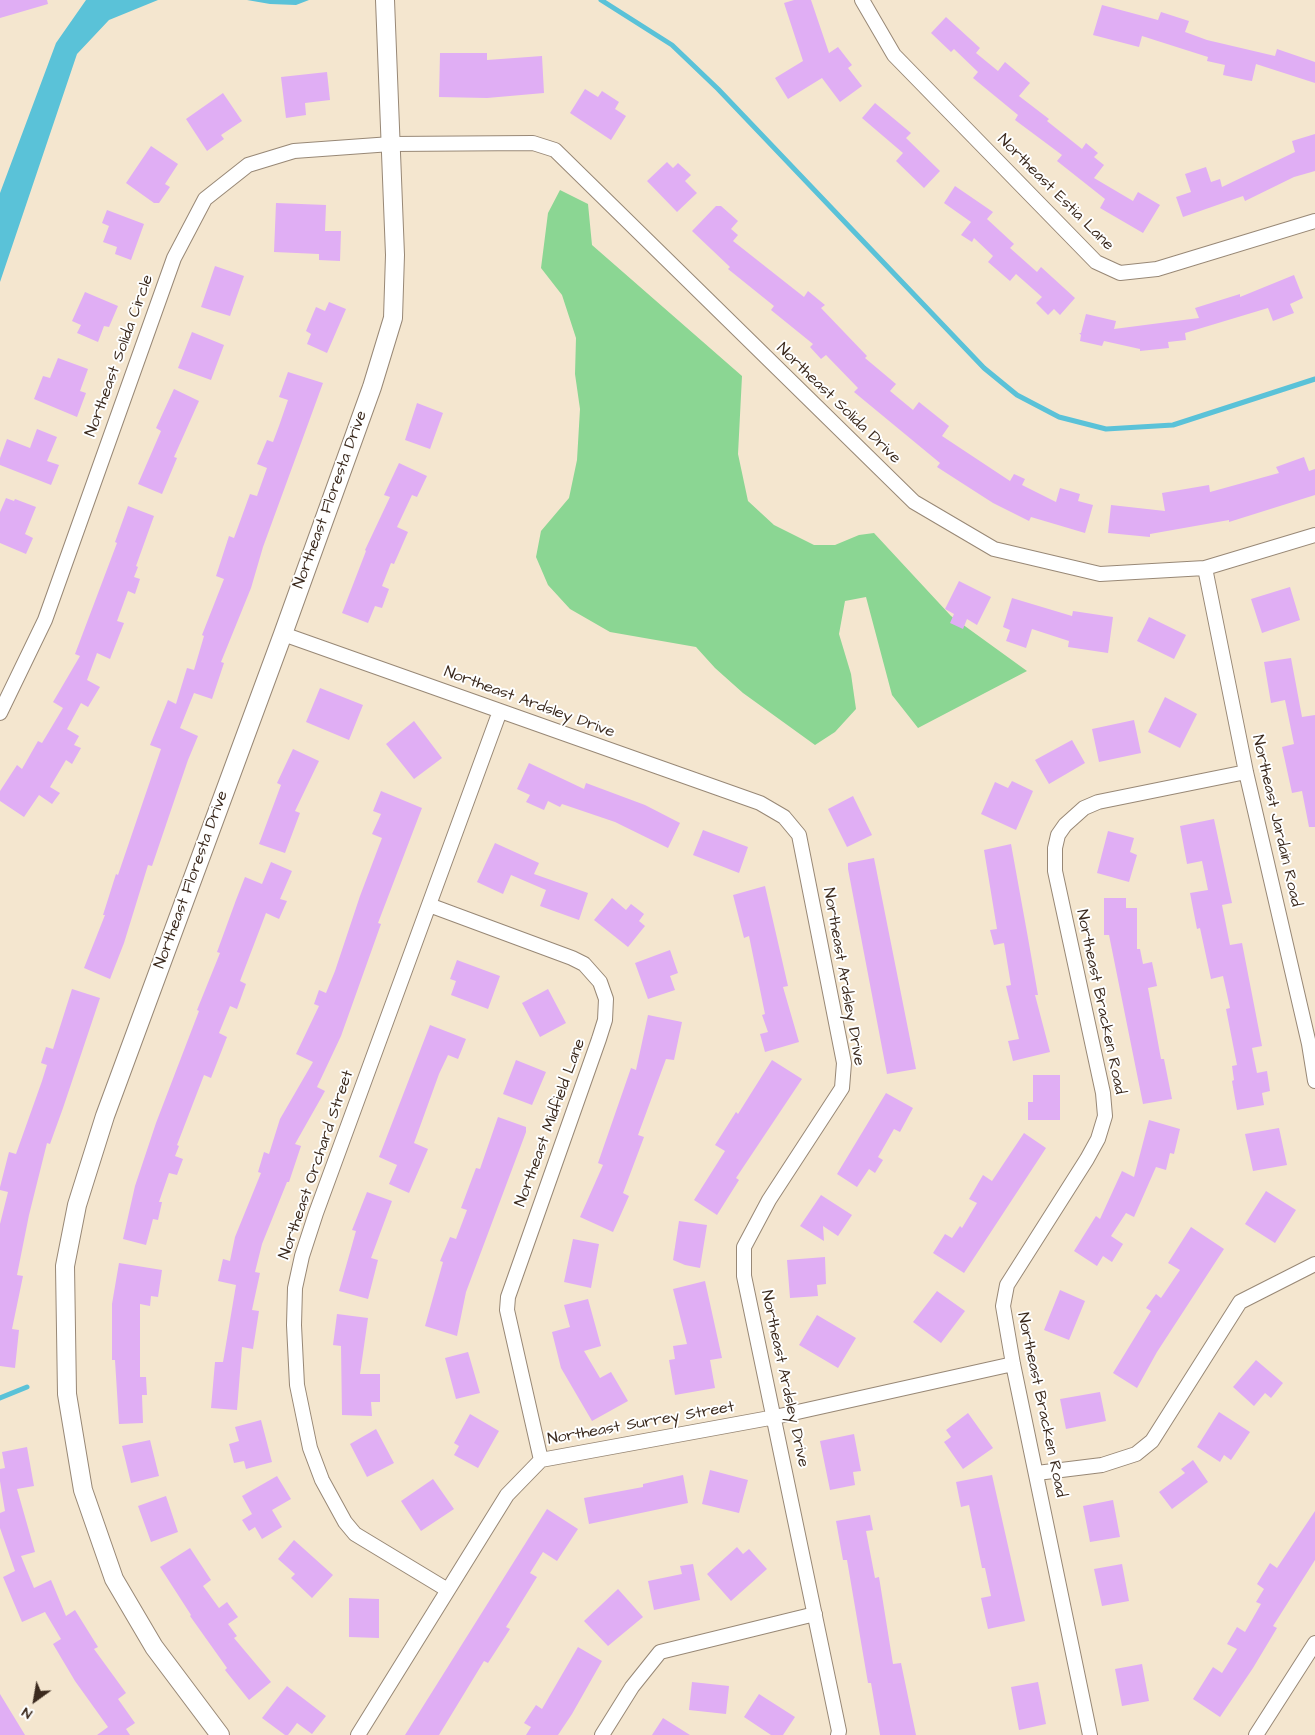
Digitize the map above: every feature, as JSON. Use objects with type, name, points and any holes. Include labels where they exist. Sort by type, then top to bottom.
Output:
[{"type":"street","name":"Northeast Floresta Drive","points":[[220,1735],[154,1647],[114,1579],[83,1490],[67,1394],[65,1266],[77,1205],[105,1116],[283,634],[372,387],[393,318],[395,255],[385,0]]},
{"type":"street","name":"Northeast Estia Lane","points":[[862,0],[894,55],[1096,262],[1120,273],[1157,269],[1315,221]]},
{"type":"street","name":"Northeast Solida Drive","points":[[391,144],[533,143],[555,150],[914,502],[994,549],[1100,574],[1204,568],[1315,535]]},
{"type":"street","name":"Northeast Solida Circle","points":[[0,713],[45,620],[174,258],[205,199],[248,165],[294,151],[391,144]]},
{"type":"street","name":"Northeast Jardain Road","points":[[1204,568],[1246,772],[1312,1043],[1315,1081]]},
{"type":"street","name":"Northeast Ardsley Drive","points":[[283,634],[760,803],[784,817],[799,835],[844,1063],[842,1088],[769,1200],[744,1246],[744,1276],[839,1731],[838,1735]]},
{"type":"street","name":"Northeast Orchard Street","points":[[446,1590],[355,1534],[340,1514],[322,1480],[301,1413],[297,1385],[294,1325],[295,1288],[316,1213],[500,711]]},
{"type":"street","name":"Northeast Bracken Road","points":[[1090,1735],[1013,1364],[1003,1306],[1007,1285],[1087,1159],[1098,1139],[1104,1116],[1103,1093],[1055,871],[1055,848],[1058,835],[1074,816],[1098,802],[1246,772]]},
{"type":"street","name":"Northeast Midfield Lane","points":[[429,905],[572,958],[592,973],[602,987],[606,999],[605,1020],[599,1039],[508,1297],[507,1310],[541,1460]]},
{"type":"street","points":[[1037,1473],[1102,1464],[1136,1454],[1152,1441],[1240,1302],[1315,1264]]},
{"type":"street","name":"Northeast Surrey Street","points":[[358,1735],[446,1590],[507,1495],[541,1460],[774,1417],[1013,1364]]},
{"type":"street","points":[[602,1735],[632,1687],[660,1652],[815,1614]]},
{"type":"street","points":[[1256,1735],[1315,1642]]},
{"type":"green space","points":[[560,190],[588,204],[592,245],[742,376],[738,454],[748,501],[774,525],[814,545],[835,545],[859,535],[874,533],[951,616],[1027,671],[918,728],[892,695],[866,597],[845,601],[839,634],[851,674],[856,709],[835,732],[815,745],[743,693],[715,668],[696,647],[610,632],[570,609],[548,585],[536,557],[541,531],[569,498],[577,460],[580,409],[575,374],[576,338],[562,295],[541,268],[548,213]]},
{"type":"water","points":[[86,0],[158,0],[109,20],[77,54],[0,282],[0,193],[56,43]]},
{"type":"water","points":[[247,0],[309,0],[296,5],[270,4]]},
{"type":"building","points":[[0,0],[47,0],[48,4],[0,18]]},
{"type":"building","points":[[794,0],[811,0],[829,53],[838,47],[852,65],[848,68],[862,86],[840,102],[822,78],[788,99],[775,78],[803,61],[784,3]]},
{"type":"building","points":[[1102,5],[1158,20],[1161,12],[1189,21],[1185,32],[1207,40],[1275,56],[1277,49],[1315,62],[1315,83],[1256,64],[1252,81],[1246,80],[1223,75],[1225,65],[1207,61],[1208,57],[1142,36],[1139,47],[1093,35]]},
{"type":"building","points":[[946,17],[980,48],[976,53],[998,71],[1005,62],[1030,83],[1019,96],[1049,119],[1047,121],[1082,149],[1086,143],[1098,153],[1094,157],[1104,165],[1094,178],[1133,201],[1138,192],[1160,205],[1143,233],[1100,208],[1105,199],[1057,161],[1062,155],[1015,120],[1018,115],[973,78],[978,72],[954,49],[951,52],[931,33]]},
{"type":"building","points":[[440,53],[487,53],[487,60],[542,56],[544,93],[487,98],[439,97]]},
{"type":"building","points":[[327,72],[330,100],[305,103],[306,115],[286,118],[281,77]]},
{"type":"building","points":[[585,89],[598,97],[602,91],[619,102],[615,109],[626,116],[611,140],[570,113]]},
{"type":"building","points":[[223,93],[242,121],[221,135],[224,139],[207,151],[186,119]]},
{"type":"building","points":[[875,103],[911,133],[906,138],[940,171],[924,188],[896,161],[903,153],[862,118]]},
{"type":"building","points":[[1315,134],[1315,171],[1294,177],[1245,201],[1243,196],[1183,217],[1176,197],[1191,192],[1185,174],[1206,167],[1211,182],[1220,179],[1222,187],[1295,152],[1292,141]]},
{"type":"building","points":[[151,146],[178,164],[165,184],[170,187],[159,203],[154,203],[126,183]]},
{"type":"building","points":[[667,162],[673,168],[678,163],[691,175],[685,181],[697,193],[677,212],[647,181]]},
{"type":"building","points":[[955,186],[993,212],[987,219],[1014,244],[1010,248],[1037,272],[1041,267],[1075,298],[1060,315],[1054,309],[1048,315],[1036,303],[1042,297],[1016,274],[1010,281],[988,262],[993,256],[974,238],[972,242],[961,235],[971,222],[944,203]]},
{"type":"building","points":[[276,203],[326,205],[325,231],[341,231],[340,261],[319,260],[319,254],[274,252]]},
{"type":"building","points":[[716,206],[721,206],[738,221],[731,229],[738,235],[733,241],[804,297],[808,291],[825,305],[821,308],[867,356],[865,358],[896,384],[890,391],[913,410],[919,402],[949,426],[942,436],[1010,481],[1014,474],[1025,479],[1022,485],[1056,502],[1060,488],[1080,494],[1078,501],[1093,505],[1085,533],[1031,517],[1029,521],[993,503],[937,467],[940,463],[854,392],[858,388],[826,355],[821,359],[810,347],[813,344],[771,310],[774,306],[728,269],[730,267],[692,231]]},
{"type":"building","points":[[107,210],[144,224],[131,260],[115,254],[117,247],[103,242],[109,226],[102,223]]},
{"type":"building","points":[[215,266],[244,276],[230,316],[201,307]]},
{"type":"building","points":[[1294,275],[1303,298],[1290,304],[1294,313],[1273,321],[1268,308],[1185,333],[1186,340],[1168,342],[1169,348],[1140,351],[1140,349],[1104,341],[1102,346],[1080,341],[1081,335],[1079,333],[1081,333],[1086,314],[1116,321],[1114,329],[1199,318],[1195,308],[1240,294],[1240,297]]},
{"type":"building","points":[[85,292],[118,306],[109,327],[104,326],[98,342],[77,333],[81,325],[72,321]]},
{"type":"building","points":[[329,302],[346,309],[327,353],[307,344],[311,334],[306,331],[316,307],[325,311]]},
{"type":"building","points":[[192,332],[224,345],[211,380],[178,368]]},
{"type":"building","points":[[58,358],[88,369],[80,391],[86,393],[77,417],[34,399],[43,376],[50,378]]},
{"type":"building","points":[[288,372],[323,383],[263,547],[251,588],[221,662],[224,663],[212,699],[194,693],[180,728],[198,736],[152,866],[148,865],[124,943],[110,979],[84,968],[105,915],[103,915],[116,874],[118,875],[161,749],[150,745],[168,700],[176,704],[187,668],[194,670],[204,636],[202,635],[224,579],[216,576],[229,536],[234,538],[250,494],[257,496],[267,468],[257,464],[267,440],[273,442],[288,400],[279,397]]},
{"type":"building","points":[[174,389],[199,401],[174,457],[177,458],[162,494],[138,484],[161,431],[156,428]]},
{"type":"building","points":[[417,403],[443,413],[430,449],[405,440]]},
{"type":"building","points":[[37,429],[57,437],[47,461],[59,465],[51,485],[0,465],[0,458],[7,439],[30,448]]},
{"type":"building","points":[[1304,457],[1309,471],[1315,469],[1315,495],[1229,522],[1229,520],[1150,534],[1150,537],[1108,533],[1111,505],[1165,511],[1162,493],[1209,485],[1210,492],[1279,473],[1276,467]]},
{"type":"building","points":[[399,463],[427,476],[417,497],[412,495],[397,527],[408,532],[394,564],[391,563],[382,586],[389,589],[382,608],[375,606],[368,623],[342,613],[365,550],[390,497],[384,495]]},
{"type":"building","points":[[6,498],[14,501],[15,499],[36,507],[25,534],[33,538],[26,554],[0,543],[0,512]]},
{"type":"building","points":[[128,506],[154,516],[136,566],[138,567],[134,577],[140,579],[135,594],[128,591],[117,621],[124,623],[110,659],[97,653],[87,680],[100,687],[88,707],[81,703],[67,729],[79,736],[74,745],[81,748],[72,764],[66,760],[50,787],[60,793],[52,804],[39,795],[24,817],[0,801],[0,791],[17,765],[22,769],[38,741],[42,743],[63,708],[53,702],[80,656],[75,654],[117,543],[115,542]]},
{"type":"building","points":[[959,581],[991,597],[977,625],[967,619],[963,629],[950,623],[954,614],[945,609]]},
{"type":"building","points":[[1290,587],[1300,620],[1262,633],[1251,599]]},
{"type":"building","points":[[1012,598],[1072,616],[1073,611],[1113,617],[1108,653],[1068,647],[1069,641],[1032,629],[1026,648],[1006,641],[1010,630],[1003,627]]},
{"type":"building","points":[[1149,617],[1186,635],[1174,659],[1137,641]]},
{"type":"building","points":[[1291,658],[1302,717],[1315,715],[1315,827],[1309,827],[1302,791],[1292,793],[1282,747],[1294,744],[1285,700],[1271,703],[1264,662]]},
{"type":"building","points":[[320,688],[363,705],[349,740],[306,722]]},
{"type":"building","points":[[1165,697],[1197,714],[1180,748],[1148,732]]},
{"type":"building","points":[[1134,720],[1141,753],[1099,762],[1092,729]]},
{"type":"building","points":[[414,721],[442,758],[414,779],[386,744]]},
{"type":"building","points":[[1072,740],[1085,763],[1049,784],[1035,760]]},
{"type":"building","points":[[293,749],[319,761],[295,811],[300,813],[285,853],[259,844],[281,785],[277,783]]},
{"type":"building","points":[[529,763],[584,789],[586,783],[645,805],[680,823],[668,848],[615,822],[562,804],[560,807],[548,801],[544,810],[526,802],[530,795],[517,789]]},
{"type":"building","points":[[1012,781],[1033,791],[1016,830],[981,814],[995,782],[1008,788]]},
{"type":"building","points":[[381,791],[422,808],[378,923],[381,924],[341,1036],[317,1087],[325,1091],[295,1144],[301,1146],[289,1182],[287,1182],[262,1244],[255,1272],[260,1273],[252,1310],[259,1311],[253,1349],[242,1347],[237,1410],[211,1408],[215,1362],[223,1362],[236,1285],[218,1281],[223,1259],[230,1261],[235,1237],[261,1173],[258,1172],[264,1152],[269,1154],[280,1119],[313,1062],[296,1054],[319,1006],[314,1004],[319,990],[326,993],[335,971],[382,838],[372,834],[381,814],[373,811]]},
{"type":"building","points":[[853,796],[872,835],[847,847],[828,809]]},
{"type":"building","points":[[1214,819],[1232,903],[1222,905],[1230,945],[1242,943],[1262,1046],[1252,1048],[1257,1073],[1267,1071],[1270,1091],[1262,1093],[1264,1105],[1237,1110],[1232,1081],[1234,1080],[1232,1066],[1237,1065],[1226,1009],[1230,1008],[1223,976],[1211,979],[1200,928],[1197,929],[1190,893],[1208,890],[1202,861],[1187,864],[1180,826]]},
{"type":"building","points":[[703,830],[748,847],[739,873],[693,855]]},
{"type":"building","points":[[1108,831],[1134,838],[1130,852],[1137,855],[1129,882],[1097,873]]},
{"type":"building","points":[[495,843],[539,863],[534,874],[588,893],[579,920],[540,906],[546,890],[511,875],[503,894],[477,882]]},
{"type":"building","points":[[1011,844],[1038,995],[1035,995],[1050,1052],[1013,1061],[1008,1041],[1019,1039],[1006,986],[1011,985],[1004,943],[994,945],[990,930],[997,929],[984,850]]},
{"type":"building","points":[[874,858],[916,1069],[887,1074],[848,869],[848,863]]},
{"type":"building","points":[[271,862],[292,871],[280,899],[287,901],[279,919],[266,913],[240,981],[246,984],[237,1009],[230,1006],[219,1033],[227,1037],[211,1078],[204,1075],[177,1145],[179,1146],[175,1156],[183,1159],[177,1175],[169,1173],[159,1202],[162,1202],[158,1220],[153,1219],[146,1245],[123,1239],[135,1186],[156,1123],[220,953],[217,952],[245,877],[262,884]]},
{"type":"building","points":[[765,886],[788,986],[783,987],[799,1042],[765,1052],[760,1034],[768,1032],[762,1015],[765,1014],[749,936],[744,938],[733,895]]},
{"type":"building","points":[[612,898],[626,910],[631,904],[644,914],[639,921],[645,926],[628,947],[594,920]]},
{"type":"building","points":[[1104,898],[1126,898],[1126,908],[1137,908],[1137,949],[1140,949],[1143,964],[1152,962],[1157,986],[1148,988],[1161,1059],[1164,1059],[1172,1099],[1143,1104],[1109,935],[1104,935]]},
{"type":"building","points":[[670,950],[678,973],[670,976],[675,990],[648,999],[635,963]]},
{"type":"building","points":[[457,960],[500,976],[488,1009],[451,995],[456,981],[450,979]]},
{"type":"building","points":[[72,989],[100,998],[50,1144],[47,1143],[29,1215],[17,1275],[23,1276],[12,1329],[19,1330],[15,1368],[0,1366],[0,1224],[8,1192],[0,1190],[0,1187],[9,1152],[16,1154],[42,1081],[47,1065],[41,1063],[46,1047],[53,1049]]},
{"type":"building","points":[[548,989],[566,1023],[540,1037],[522,1003]]},
{"type":"building","points":[[648,1015],[682,1022],[674,1060],[666,1059],[638,1135],[644,1137],[623,1193],[629,1196],[613,1232],[580,1217],[603,1165],[598,1163],[631,1068],[636,1070]]},
{"type":"building","points":[[430,1025],[466,1039],[458,1059],[448,1055],[439,1074],[414,1143],[428,1149],[409,1193],[389,1184],[397,1165],[379,1157]]},
{"type":"building","points":[[516,1060],[546,1072],[532,1105],[503,1094]]},
{"type":"building","points":[[772,1060],[802,1079],[736,1178],[739,1180],[717,1215],[694,1200],[725,1151],[715,1145],[736,1112],[738,1114]]},
{"type":"building","points":[[1033,1075],[1060,1075],[1060,1120],[1028,1120],[1028,1102],[1033,1102]]},
{"type":"building","points":[[886,1093],[913,1108],[900,1132],[894,1129],[878,1157],[883,1160],[875,1173],[869,1169],[857,1187],[837,1174]]},
{"type":"building","points":[[498,1117],[526,1127],[526,1132],[466,1292],[457,1336],[425,1326],[443,1262],[440,1261],[450,1237],[456,1239],[467,1210],[461,1208],[476,1168],[480,1169]]},
{"type":"building","points":[[1149,1120],[1180,1129],[1174,1154],[1170,1153],[1166,1170],[1156,1167],[1134,1217],[1126,1213],[1111,1236],[1123,1244],[1112,1262],[1103,1256],[1097,1266],[1074,1251],[1096,1216],[1100,1219],[1122,1171],[1134,1177]]},
{"type":"building","points":[[1279,1128],[1287,1165],[1253,1171],[1245,1134]]},
{"type":"building","points":[[1024,1133],[1046,1148],[964,1273],[933,1253],[945,1234],[952,1238],[960,1226],[962,1228],[977,1203],[969,1199],[983,1175],[992,1181]]},
{"type":"building","points":[[1266,1191],[1296,1210],[1275,1243],[1245,1224]]},
{"type":"building","points":[[367,1192],[392,1201],[371,1258],[378,1260],[368,1299],[339,1291],[356,1231],[352,1230]]},
{"type":"building","points":[[821,1195],[852,1215],[838,1236],[823,1226],[824,1241],[800,1226]]},
{"type":"building","points":[[679,1221],[707,1225],[700,1268],[673,1260]]},
{"type":"building","points":[[1191,1227],[1224,1249],[1157,1352],[1137,1388],[1113,1373],[1151,1311],[1146,1308],[1156,1294],[1161,1298],[1180,1270],[1168,1263]]},
{"type":"building","points":[[573,1239],[599,1244],[591,1288],[564,1282]]},
{"type":"building","points":[[825,1257],[826,1284],[817,1285],[818,1296],[790,1298],[787,1260]]},
{"type":"building","points":[[119,1263],[162,1270],[158,1297],[151,1296],[150,1306],[140,1304],[140,1377],[146,1377],[147,1395],[142,1395],[143,1423],[119,1424],[115,1360],[112,1360],[112,1304]]},
{"type":"building","points":[[705,1281],[722,1358],[710,1360],[715,1388],[675,1395],[669,1360],[675,1359],[673,1346],[687,1344],[673,1289]]},
{"type":"building","points":[[1060,1290],[1085,1301],[1069,1340],[1044,1330]]},
{"type":"building","points":[[937,1291],[965,1311],[941,1343],[913,1322]]},
{"type":"building","points":[[588,1299],[601,1346],[584,1351],[600,1378],[611,1372],[628,1401],[592,1421],[561,1368],[552,1332],[570,1327],[564,1305]]},
{"type":"building","points":[[337,1314],[368,1318],[360,1374],[380,1374],[380,1402],[371,1402],[372,1416],[342,1415],[341,1346],[333,1345]]},
{"type":"building","points":[[817,1315],[856,1338],[838,1368],[799,1345]]},
{"type":"building","points":[[468,1352],[480,1393],[456,1399],[445,1358]]},
{"type":"building","points":[[1256,1360],[1283,1383],[1271,1398],[1265,1393],[1254,1406],[1233,1387]]},
{"type":"building","points":[[1100,1392],[1106,1421],[1066,1429],[1060,1399]]},
{"type":"building","points":[[1219,1412],[1250,1432],[1231,1460],[1224,1455],[1220,1462],[1197,1447]]},
{"type":"building","points":[[968,1413],[993,1448],[963,1469],[944,1442],[951,1437],[946,1430]]},
{"type":"building","points":[[470,1414],[499,1431],[478,1468],[454,1455],[459,1446],[454,1443]]},
{"type":"building","points":[[261,1420],[272,1462],[246,1469],[244,1461],[234,1463],[229,1444],[239,1441],[235,1427]]},
{"type":"building","points":[[376,1429],[394,1463],[367,1477],[350,1444]]},
{"type":"building","points":[[854,1434],[861,1471],[853,1472],[855,1485],[830,1490],[820,1441]]},
{"type":"building","points":[[150,1440],[159,1476],[131,1483],[122,1446]]},
{"type":"building","points":[[27,1447],[34,1486],[17,1489],[35,1552],[21,1556],[34,1588],[51,1580],[66,1616],[75,1610],[98,1647],[94,1649],[126,1693],[118,1699],[135,1723],[126,1729],[130,1735],[97,1735],[108,1727],[75,1681],[53,1644],[61,1639],[45,1612],[22,1622],[3,1577],[15,1571],[0,1528],[0,1513],[5,1511],[0,1481],[0,1469],[5,1468],[2,1452]]},
{"type":"building","points":[[1193,1460],[1208,1482],[1172,1509],[1159,1492],[1185,1473],[1181,1469]]},
{"type":"building","points":[[710,1470],[748,1480],[739,1513],[702,1504]]},
{"type":"building","points":[[683,1475],[688,1503],[589,1524],[584,1498],[643,1487],[643,1484]]},
{"type":"building","points":[[992,1475],[1025,1621],[988,1629],[981,1598],[991,1596],[985,1568],[982,1568],[969,1505],[961,1507],[956,1482]]},
{"type":"building","points":[[277,1476],[291,1499],[272,1510],[282,1527],[262,1539],[255,1527],[249,1531],[242,1520],[252,1514],[242,1496]]},
{"type":"building","points":[[433,1479],[454,1509],[421,1531],[401,1501]]},
{"type":"building","points":[[166,1496],[178,1532],[151,1542],[138,1506]]},
{"type":"building","points":[[1113,1500],[1120,1537],[1090,1542],[1083,1506]]},
{"type":"building","points":[[547,1509],[578,1529],[557,1561],[543,1552],[530,1573],[537,1577],[506,1627],[510,1629],[488,1663],[484,1661],[439,1735],[405,1735]]},
{"type":"building","points":[[1315,1511],[1315,1560],[1273,1626],[1277,1628],[1253,1668],[1220,1717],[1193,1699],[1213,1667],[1222,1673],[1237,1649],[1227,1644],[1237,1627],[1245,1632],[1261,1604],[1256,1602],[1264,1589],[1257,1584],[1270,1563],[1277,1568]]},
{"type":"building","points":[[870,1515],[873,1530],[866,1531],[875,1578],[879,1577],[893,1664],[901,1663],[916,1735],[880,1735],[871,1683],[868,1683],[847,1560],[843,1560],[836,1521]]},
{"type":"building","points":[[294,1540],[333,1575],[312,1598],[291,1578],[295,1574],[278,1559]]},
{"type":"building","points":[[737,1547],[743,1554],[749,1549],[767,1569],[731,1601],[707,1574]]},
{"type":"building","points":[[190,1548],[211,1580],[203,1586],[219,1608],[227,1602],[238,1617],[228,1624],[237,1636],[234,1638],[271,1682],[249,1700],[225,1670],[227,1668],[190,1616],[160,1567]]},
{"type":"building","points":[[693,1564],[700,1600],[654,1610],[648,1581],[682,1574],[680,1566]]},
{"type":"building","points":[[1122,1564],[1129,1601],[1102,1606],[1094,1569]]},
{"type":"building","points":[[618,1589],[643,1617],[608,1646],[584,1621]]},
{"type":"building","points":[[349,1598],[379,1599],[379,1638],[349,1637]]},
{"type":"building","points":[[578,1647],[602,1661],[572,1714],[558,1735],[526,1735],[531,1727],[524,1723],[536,1705],[542,1709]]},
{"type":"building","points":[[1142,1664],[1149,1701],[1122,1706],[1115,1669]]},
{"type":"building","points":[[692,1682],[729,1686],[726,1714],[689,1710]]},
{"type":"building","points":[[1038,1682],[1046,1724],[1019,1730],[1011,1687]]},
{"type":"building","points":[[287,1686],[326,1716],[312,1734],[297,1723],[288,1735],[285,1735],[262,1718]]},
{"type":"building","points":[[0,1694],[25,1735],[0,1735]]},
{"type":"building","points":[[759,1694],[795,1717],[783,1735],[771,1735],[744,1717]]},
{"type":"building","points":[[663,1718],[690,1735],[652,1735]]},
{"type":"waterway","points":[[601,0],[672,45],[718,89],[984,368],[1017,395],[1059,417],[1106,429],[1173,425],[1315,379]]},
{"type":"waterway","points":[[0,1398],[27,1387]]}]
